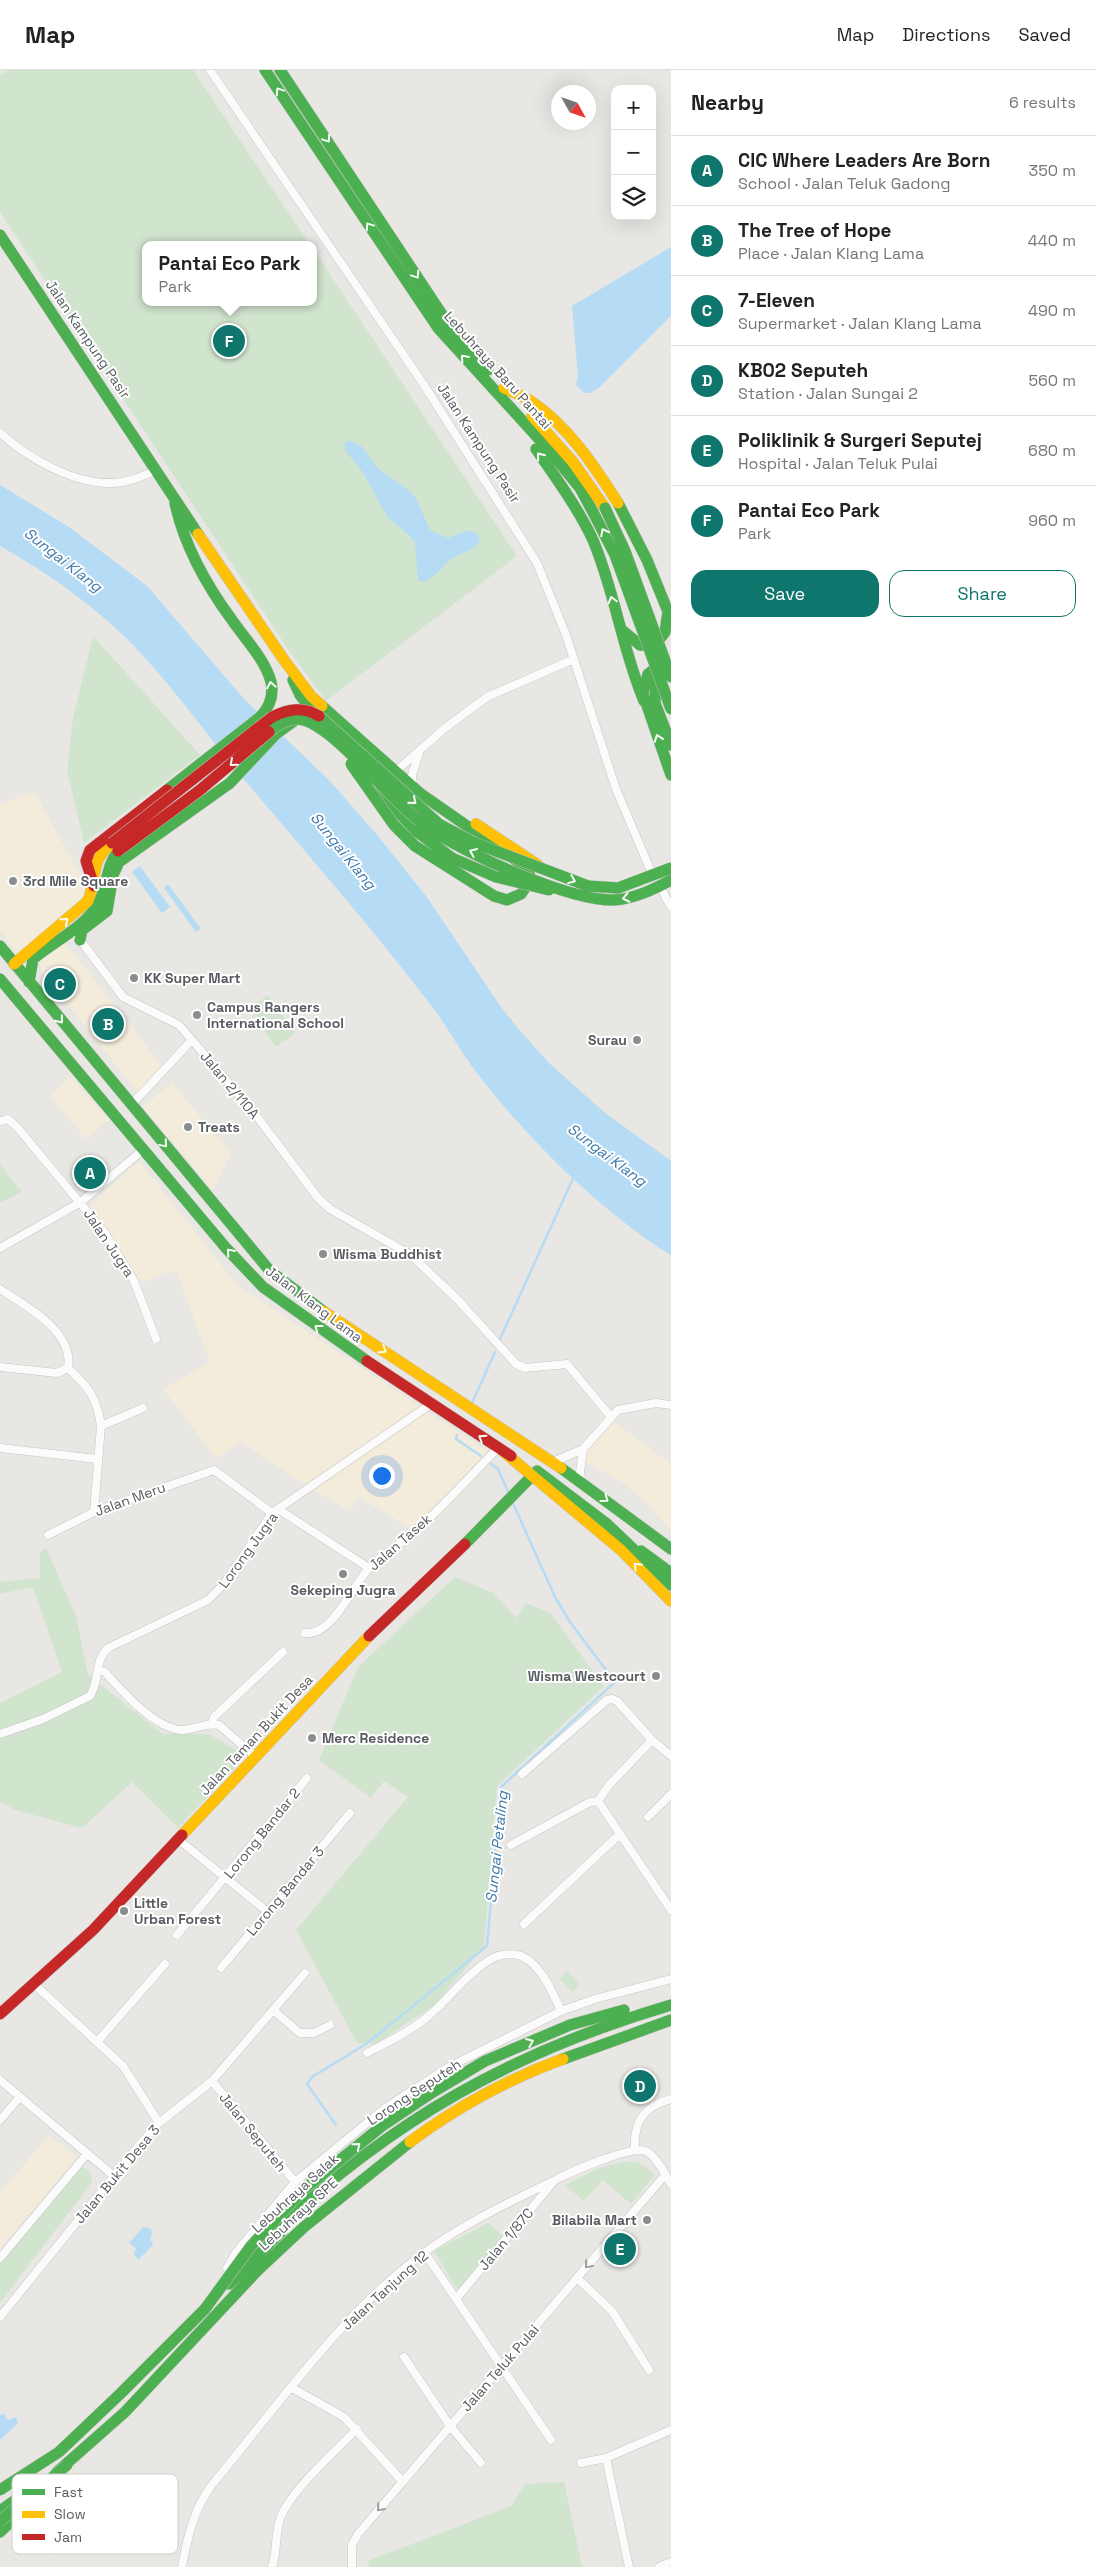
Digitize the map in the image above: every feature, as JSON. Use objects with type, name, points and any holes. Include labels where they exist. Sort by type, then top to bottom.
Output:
[{"type":"main road","name":"Lebuhraya Baru Pantai","points":[[265,70],[438,328],[573,462],[605,508],[625,551],[671,677]]},
{"type":"main road","name":"Lebuhraya Baru Pantai","points":[[280,70],[447,322],[580,488],[615,555],[671,709]]},
{"type":"main road","name":"Jalan Kampung Pasir","points":[[0,235],[157,470],[174,499],[284,660]]},
{"type":"main road","points":[[620,627],[636,644],[646,648],[654,646],[665,632],[670,614],[629,525],[580,448],[534,403],[501,391],[504,414],[544,460],[581,519],[602,565],[620,627],[631,664],[639,692],[671,775]]},
{"type":"main road","points":[[94,886],[86,861],[88,853],[247,728],[269,706],[272,694],[270,678],[225,610],[185,536],[176,517],[174,499]]},
{"type":"main road","points":[[671,658],[652,670],[651,678],[654,699],[671,745]]},
{"type":"main road","points":[[284,660],[300,695],[359,772],[416,832],[452,858],[496,877],[533,887],[601,900],[621,899],[643,894],[671,880]]},
{"type":"main road","points":[[284,660],[311,696],[414,789],[520,863],[528,871],[531,879],[520,894],[507,900],[494,896],[408,839],[394,825],[372,797],[340,747]]},
{"type":"main road","points":[[631,664],[641,675],[651,678]]},
{"type":"main road","points":[[644,701],[643,688],[651,678],[671,669]]},
{"type":"main road","points":[[29,982],[34,959],[93,912],[98,903],[106,866],[115,847],[272,717],[293,708],[312,711],[439,824],[476,843],[542,867],[580,884],[604,888],[631,885],[671,868]]},
{"type":"main road","points":[[80,940],[82,930],[107,911],[113,875],[120,862],[203,804],[241,773],[276,734],[299,718]]},
{"type":"main road","points":[[108,1106],[100,1088],[10,983],[8,974],[14,964],[88,901],[94,886],[96,862],[100,853],[115,847],[200,790],[273,728],[283,722],[299,718],[313,724],[428,828],[460,847],[566,892]]},
{"type":"main road","points":[[247,728],[262,726]]},
{"type":"main road","points":[[171,788],[188,814]]},
{"type":"main road","points":[[153,802],[170,826]]},
{"type":"main road","points":[[434,804],[479,825],[542,867]]},
{"type":"main road","name":"Jalan Klang Lama","points":[[0,946],[270,1271],[320,1308],[580,1481],[671,1549]]},
{"type":"main road","name":"Jalan Klang Lama","points":[[0,979],[226,1248],[264,1287],[330,1338],[584,1505],[641,1551],[671,1584]]},
{"type":"main road","points":[[501,1450],[621,1550],[671,1601]]},
{"type":"main road","name":"Jalan Taman Bukit Desa","points":[[0,2014],[94,1930],[375,1629],[532,1476]]},
{"type":"main road","points":[[641,1551],[671,1573]]},
{"type":"main road","points":[[205,2308],[250,2246],[303,2190],[382,2126],[433,2092],[485,2061],[570,2024],[671,1997]]},
{"type":"main road","name":"Lebuhraya Salak","points":[[25,2474],[63,2448],[136,2381],[216,2290],[312,2196],[419,2114],[495,2072],[567,2039],[671,2006]]},
{"type":"main road","name":"Lebuhraya SPE","points":[[26,2474],[59,2452],[296,2218],[408,2131],[470,2094],[566,2046],[591,2035],[671,2011]]},
{"type":"main road","name":"Lebuhraya SPE","points":[[56,2474],[72,2463],[125,2412],[258,2270],[304,2227],[413,2140],[474,2101],[537,2068],[671,2020]]},
{"type":"main road","points":[[61,2474],[145,2398],[262,2274],[334,2205],[398,2157],[481,2106],[572,2062],[671,2027]]},
{"type":"main road","points":[[419,2114],[485,2061]]},
{"type":"main road","points":[[58,2474],[72,2463]]},
{"type":"main road","name":"Lebuhraya Salak","points":[[0,2491],[12,2483]]},
{"type":"main road","name":"Lebuhraya SPE","points":[[0,2491],[12,2483]]},
{"type":"main road","name":"Lebuhraya SPE","points":[[0,2512],[12,2504]]},
{"type":"main road","points":[[0,2521],[12,2511]]},
{"type":"main road","points":[[0,2532],[12,2520]]},
{"type":"street","name":"Jalan Kampung Pasir","points":[[210,70],[424,385],[509,516],[537,563],[574,659],[616,789],[650,870]]},
{"type":"street","points":[[0,433],[15,446],[42,464],[93,481],[112,483],[126,481],[157,470]]},
{"type":"street","points":[[359,772],[366,776],[380,778],[396,772],[445,728],[487,697],[574,659]]},
{"type":"street","points":[[414,789],[412,775],[420,751]]},
{"type":"street","points":[[396,772],[389,786],[388,794],[396,809]]},
{"type":"street","points":[[664,894],[671,907]]},
{"type":"street","points":[[73,929],[123,997],[179,1025],[192,1040]]},
{"type":"street","name":"Jalan 2/110A","points":[[131,1105],[192,1040],[255,1114],[302,1179],[330,1209],[411,1255],[458,1300],[516,1364],[525,1368],[568,1364],[611,1417]]},
{"type":"street","name":"Jalan Jugra","points":[[0,1121],[8,1119],[17,1127],[81,1202],[104,1233],[134,1281],[156,1339]]},
{"type":"street","points":[[0,1248],[81,1202],[144,1149]]},
{"type":"street","points":[[0,1289],[37,1314],[53,1328],[68,1352],[68,1368],[91,1392],[99,1413],[101,1426],[94,1512]]},
{"type":"street","points":[[0,1367],[56,1373],[68,1368]]},
{"type":"street","points":[[552,1462],[583,1449],[618,1410],[656,1402],[671,1405]]},
{"type":"street","name":"Lorong Jugra","points":[[0,1734],[43,1720],[90,1696],[94,1689],[102,1654],[108,1648],[208,1600],[224,1584],[275,1511],[431,1404]]},
{"type":"street","points":[[101,1426],[143,1408]]},
{"type":"street","points":[[0,1448],[97,1459]]},
{"type":"street","points":[[580,1481],[583,1449]]},
{"type":"street","name":"Jalan Tasek","points":[[304,1633],[311,1634],[328,1624],[369,1568],[414,1532],[501,1450]]},
{"type":"street","name":"Jalan Meru","points":[[48,1535],[94,1512],[214,1470],[275,1511]]},
{"type":"street","points":[[275,1511],[369,1568]]},
{"type":"street","points":[[212,1724],[214,1717],[283,1652]]},
{"type":"street","points":[[98,1670],[105,1672],[119,1687],[162,1723],[180,1730],[212,1724],[219,1725],[256,1757]]},
{"type":"street","points":[[522,1774],[607,1700],[612,1699],[652,1740],[671,1756]]},
{"type":"street","points":[[511,1845],[590,1802],[598,1801],[609,1785],[652,1740]]},
{"type":"street","name":"Lorong Bandar 2","points":[[177,1935],[307,1778]]},
{"type":"street","points":[[648,1817],[671,1794]]},
{"type":"street","points":[[598,1801],[640,1860],[671,1910]]},
{"type":"street","name":"Lorong Bandar 3","points":[[221,1968],[350,1813]]},
{"type":"street","points":[[524,1924],[620,1834]]},
{"type":"street","points":[[179,1840],[268,1912]]},
{"type":"street","points":[[367,2053],[410,2030],[482,1966],[497,1956],[516,1955],[532,1963],[548,1982],[561,2011]]},
{"type":"street","points":[[97,2042],[165,1964]]},
{"type":"street","name":"Jalan Bukit Desa 3","points":[[0,2317],[159,2123],[212,2081],[305,1973]]},
{"type":"street","name":"Lorong Seputeh","points":[[216,2290],[237,2251],[295,2182],[386,2108],[447,2068],[561,2011],[595,1999],[671,1979]]},
{"type":"street","points":[[34,1984],[123,2066],[159,2123]]},
{"type":"street","points":[[273,2010],[300,2034],[314,2033],[330,2024]]},
{"type":"street","points":[[0,2080],[114,2176]]},
{"type":"street","name":"Jalan Seputeh","points":[[212,2081],[295,2182]]},
{"type":"street","points":[[0,2120],[20,2097]]},
{"type":"street","points":[[669,2098],[653,2107],[639,2120],[634,2135],[635,2150],[645,2150],[650,2154],[671,2184]]},
{"type":"street","name":"Jalan Tanjung 12","points":[[182,2567],[190,2534],[206,2494],[350,2318],[425,2253],[487,2214],[582,2166],[635,2150]]},
{"type":"street","points":[[0,2258],[87,2154]]},
{"type":"street","name":"Jalan Teluk Pulai","points":[[352,2567],[352,2545],[358,2534],[665,2175]]},
{"type":"street","name":"Jalan 1/87C","points":[[456,2299],[556,2180]]},
{"type":"street","points":[[425,2253],[551,2440]]},
{"type":"street","points":[[577,2278],[612,2311],[649,2370]]},
{"type":"street","points":[[404,2358],[450,2426],[481,2463]]},
{"type":"street","points":[[292,2388],[344,2417],[357,2429],[403,2482]]},
{"type":"street","points":[[272,2567],[276,2531],[283,2512],[320,2466],[357,2429]]},
{"type":"street","points":[[581,2463],[606,2458],[671,2430]]},
{"type":"street","points":[[606,2458],[628,2567]]},
{"type":"street","points":[[659,2567],[671,2562]]},
{"type":"shaded area","points":[[28,793],[33,793],[37,796],[88,890],[85,898],[19,955],[0,931],[0,804]]},
{"type":"shaded area","points":[[64,941],[163,1067],[138,1093],[41,971],[40,963],[42,958]]},
{"type":"shaded area","points":[[70,1076],[109,1120],[86,1139],[50,1096]]},
{"type":"shaded area","points":[[172,1083],[231,1153],[213,1190],[143,1107]]},
{"type":"shaded area","points":[[139,1161],[238,1286],[489,1452],[412,1529],[359,1497],[350,1511],[291,1476],[242,1442],[216,1458],[163,1389],[210,1362],[176,1270],[142,1282],[84,1211]]},
{"type":"shaded area","points":[[612,1420],[671,1464],[671,1531],[645,1501],[622,1482],[585,1462],[586,1450]]},
{"type":"shaded area","points":[[49,2135],[77,2157],[0,2249],[0,2193]]},
{"type":"green space","points":[[8,70],[193,70],[307,241],[142,241],[142,306],[317,306],[317,255],[517,556],[326,701],[286,646],[0,212],[0,76]]},
{"type":"green space","points":[[93,636],[200,755],[84,843],[67,771],[73,718]]},
{"type":"green space","points":[[268,995],[295,1033],[276,1047],[249,1009]]},
{"type":"green space","points":[[0,1164],[22,1192],[0,1203]]},
{"type":"green space","points":[[46,1548],[76,1616],[88,1675],[163,1734],[209,1734],[237,1751],[237,1766],[178,1828],[132,1782],[82,1828],[15,1810],[0,1801],[0,1703],[62,1672],[33,1587],[0,1594],[0,1582],[40,1578],[40,1553]]},
{"type":"green space","points":[[455,1577],[493,1593],[516,1618],[526,1603],[550,1613],[604,1686],[497,1786],[484,1947],[433,2006],[375,2044],[357,2043],[296,1930],[408,1797],[384,1781],[371,1798],[319,1760],[358,1667]]},
{"type":"green space","points":[[567,1971],[580,1984],[573,1992],[560,1979]]},
{"type":"green space","points":[[622,2162],[638,2162],[655,2175],[631,2204],[603,2180],[584,2201],[565,2185],[599,2168]]},
{"type":"green space","points":[[80,2165],[90,2172],[92,2182],[0,2303],[0,2262]]},
{"type":"green space","points":[[488,2223],[503,2236],[459,2292],[434,2251]]},
{"type":"green space","points":[[564,2482],[582,2567],[369,2567],[368,2561],[511,2506],[525,2484]]},
{"type":"water","points":[[671,247],[671,316],[600,387],[590,393],[584,393],[576,385],[578,376],[572,306]]},
{"type":"water","points":[[347,441],[352,441],[361,446],[379,469],[410,491],[417,500],[430,530],[448,538],[466,531],[476,532],[480,540],[477,544],[471,550],[451,559],[427,580],[423,582],[418,580],[415,542],[388,518],[364,474],[345,450],[344,445]]},
{"type":"water","name":"Sungai Klang","points":[[0,485],[69,527],[147,586],[245,700],[329,780],[378,836],[426,896],[501,1007],[550,1064],[604,1112],[671,1161],[671,1255],[618,1218],[592,1196],[518,1123],[477,1073],[436,1012],[386,948],[247,783],[164,679],[134,646],[88,604],[0,546]]},
{"type":"water","points":[[140,866],[170,907],[162,913],[132,872]]},
{"type":"water","points":[[168,884],[201,929],[196,932],[164,888]]},
{"type":"water","points":[[143,2227],[149,2228],[153,2232],[150,2238],[153,2245],[138,2260],[134,2254],[136,2248],[129,2243]]},
{"type":"water","points":[[4,2414],[8,2420],[15,2417],[18,2421],[0,2440],[0,2415]]},
{"type":"waterway","points":[[500,1339],[575,1174]]},
{"type":"waterway","name":"Sungai Petaling","points":[[472,1403],[495,1352]]},
{"type":"waterway","points":[[457,1435],[456,1439],[481,1456]]},
{"type":"waterway","name":"Sungai Petaling","points":[[491,1464],[498,1469],[509,1494]]},
{"type":"waterway","name":"Sungai Petaling","points":[[336,2125],[307,2084],[312,2077],[366,2044],[487,1946],[501,1787],[615,1682],[570,1622],[555,1597],[512,1501]]},
{"type":"railway","points":[[239,70],[498,458],[559,575],[599,672],[656,837],[671,869]]},
{"type":"railway","points":[[126,2474],[191,2405],[267,2310],[301,2271],[334,2239],[386,2194],[443,2155],[504,2124],[607,2087],[671,2070]]},
{"type":"railway","points":[[152,2474],[271,2332],[316,2282],[353,2247],[393,2214],[435,2184],[479,2158],[525,2135],[572,2116],[621,2100],[671,2088]]},
{"type":"railway","points":[[2,2567],[24,2554]]},
{"type":"railway","points":[[39,2567],[58,2554]]},
{"type":"traffic: fast","points":[[265,70],[438,328],[549,450],[580,488],[594,514]]},
{"type":"traffic: fast","points":[[280,70],[447,322],[488,370]]},
{"type":"traffic: fast","points":[[0,235],[198,534]]},
{"type":"traffic: fast","points":[[536,449],[574,505],[593,540],[601,560],[636,681],[644,701]]},
{"type":"traffic: fast","points":[[167,790],[260,717],[269,705],[272,692],[271,682],[264,665],[223,607],[205,579],[190,550],[175,503]]},
{"type":"traffic: fast","points":[[618,503],[647,560],[671,619]]},
{"type":"traffic: fast","points":[[605,508],[625,551],[671,677]]},
{"type":"traffic: fast","points":[[594,514],[615,555],[671,709]]},
{"type":"traffic: fast","points":[[622,630],[640,645],[654,646],[665,632],[668,611]]},
{"type":"traffic: fast","points":[[661,664],[648,674],[643,694],[671,775]]},
{"type":"traffic: fast","points":[[656,678],[655,703],[671,745]]},
{"type":"traffic: fast","points":[[293,680],[300,695],[317,717]]},
{"type":"traffic: fast","points":[[322,706],[421,794],[520,863],[528,871],[531,879],[521,894],[507,900],[494,896]]},
{"type":"traffic: fast","points":[[319,716],[439,824],[475,843],[588,886],[618,888],[671,868]]},
{"type":"traffic: fast","points":[[269,732],[281,724],[294,719],[303,720],[314,725],[338,742],[402,806],[424,825],[445,839],[467,850],[546,885],[572,893],[614,900],[636,896],[671,880]]},
{"type":"traffic: fast","points":[[80,940],[82,930],[107,911],[113,875],[119,862],[230,783],[276,734],[294,721]]},
{"type":"traffic: fast","points":[[351,764],[394,825],[415,846],[494,896]]},
{"type":"traffic: fast","points":[[364,776],[416,831]]},
{"type":"traffic: fast","points":[[416,831],[452,858],[496,877],[549,890]]},
{"type":"traffic: fast","points":[[29,982],[33,959],[76,928],[92,913],[104,891],[111,864],[118,851]]},
{"type":"traffic: fast","points":[[0,946],[270,1271],[323,1311]]},
{"type":"traffic: fast","points":[[0,979],[226,1248],[263,1287],[367,1361]]},
{"type":"traffic: fast","points":[[561,1468],[671,1549]]},
{"type":"traffic: fast","points":[[537,1471],[607,1524],[671,1585]]},
{"type":"traffic: fast","points":[[465,1544],[532,1476]]},
{"type":"traffic: fast","points":[[641,1551],[671,1573]]},
{"type":"traffic: fast","points":[[271,2233],[317,2192],[363,2156],[409,2123],[457,2094],[506,2068],[558,2045],[612,2024],[671,2005]]},
{"type":"traffic: fast","points":[[433,2092],[485,2061],[570,2025],[624,2010]]},
{"type":"traffic: fast","points":[[563,2059],[671,2020]]},
{"type":"traffic: fast","points":[[25,2474],[59,2452],[205,2309],[251,2246],[303,2190],[382,2126],[433,2092]]},
{"type":"traffic: fast","points":[[57,2472],[125,2412],[258,2270],[304,2227],[410,2142]]},
{"type":"traffic: fast","points":[[229,2284],[283,2230]]},
{"type":"traffic: fast","points":[[56,2474],[67,2465]]},
{"type":"traffic: fast","points":[[0,2490],[12,2482]]},
{"type":"traffic: fast","points":[[0,2511],[12,2502]]},
{"type":"traffic: fast","points":[[0,2521],[12,2511]]},
{"type":"traffic: fast","points":[[0,2532],[12,2520]]},
{"type":"traffic: slow","points":[[504,388],[532,402],[569,435],[618,503]]},
{"type":"traffic: slow","points":[[532,416],[573,462],[605,508]]},
{"type":"traffic: slow","points":[[198,534],[284,660],[311,696],[322,706]]},
{"type":"traffic: slow","points":[[476,824],[538,865]]},
{"type":"traffic: slow","points":[[14,964],[88,901],[97,863],[100,856],[112,843]]},
{"type":"traffic: slow","points":[[323,1311],[561,1468]]},
{"type":"traffic: slow","points":[[504,1452],[621,1550],[671,1601]]},
{"type":"traffic: slow","points":[[182,1835],[369,1636]]},
{"type":"traffic: slow","points":[[410,2142],[445,2117],[484,2095],[523,2075],[563,2059]]},
{"type":"traffic: jam","points":[[112,843],[272,717],[296,710],[307,711],[319,716]]},
{"type":"traffic: jam","points":[[118,851],[200,790],[269,732]]},
{"type":"traffic: jam","points":[[94,886],[86,861],[90,850],[167,790]]},
{"type":"traffic: jam","points":[[367,1361],[511,1456]]},
{"type":"traffic: jam","points":[[369,1636],[465,1544]]},
{"type":"traffic: jam","points":[[0,2014],[93,1930],[182,1835]]},
{"type":"place","name":"Pantai Eco Park","points":[[229,341]]},
{"type":"place","name":"3rd Mile Square","points":[[13,881]]},
{"type":"place","name":"KK Super Mart","points":[[134,978]]},
{"type":"place","name":"7-Eleven","points":[[60,984]]},
{"type":"place","name":"Campus Rangers International School","points":[[197,1015]]},
{"type":"place","name":"The Tree of Hope","points":[[108,1024]]},
{"type":"place","name":"Surau","points":[[637,1040]]},
{"type":"place","name":"Treats","points":[[188,1127]]},
{"type":"place","name":"CIC Where Leaders Are Born","points":[[90,1173]]},
{"type":"place","name":"Wisma Buddhist","points":[[323,1254]]},
{"type":"place","name":"Sekeping Jugra","points":[[343,1574]]},
{"type":"place","name":"Wisma Westcourt","points":[[656,1676]]},
{"type":"place","name":"Merc Residence","points":[[312,1738]]},
{"type":"place","name":"Little Urban Forest","points":[[124,1911]]},
{"type":"place","name":"KB02 Seputeh","points":[[640,2086]]},
{"type":"place","name":"Bilabila Mart","points":[[647,2220]]},
{"type":"place","name":"Poliklinik & Surgeri Seputej","points":[[620,2249]]}]
